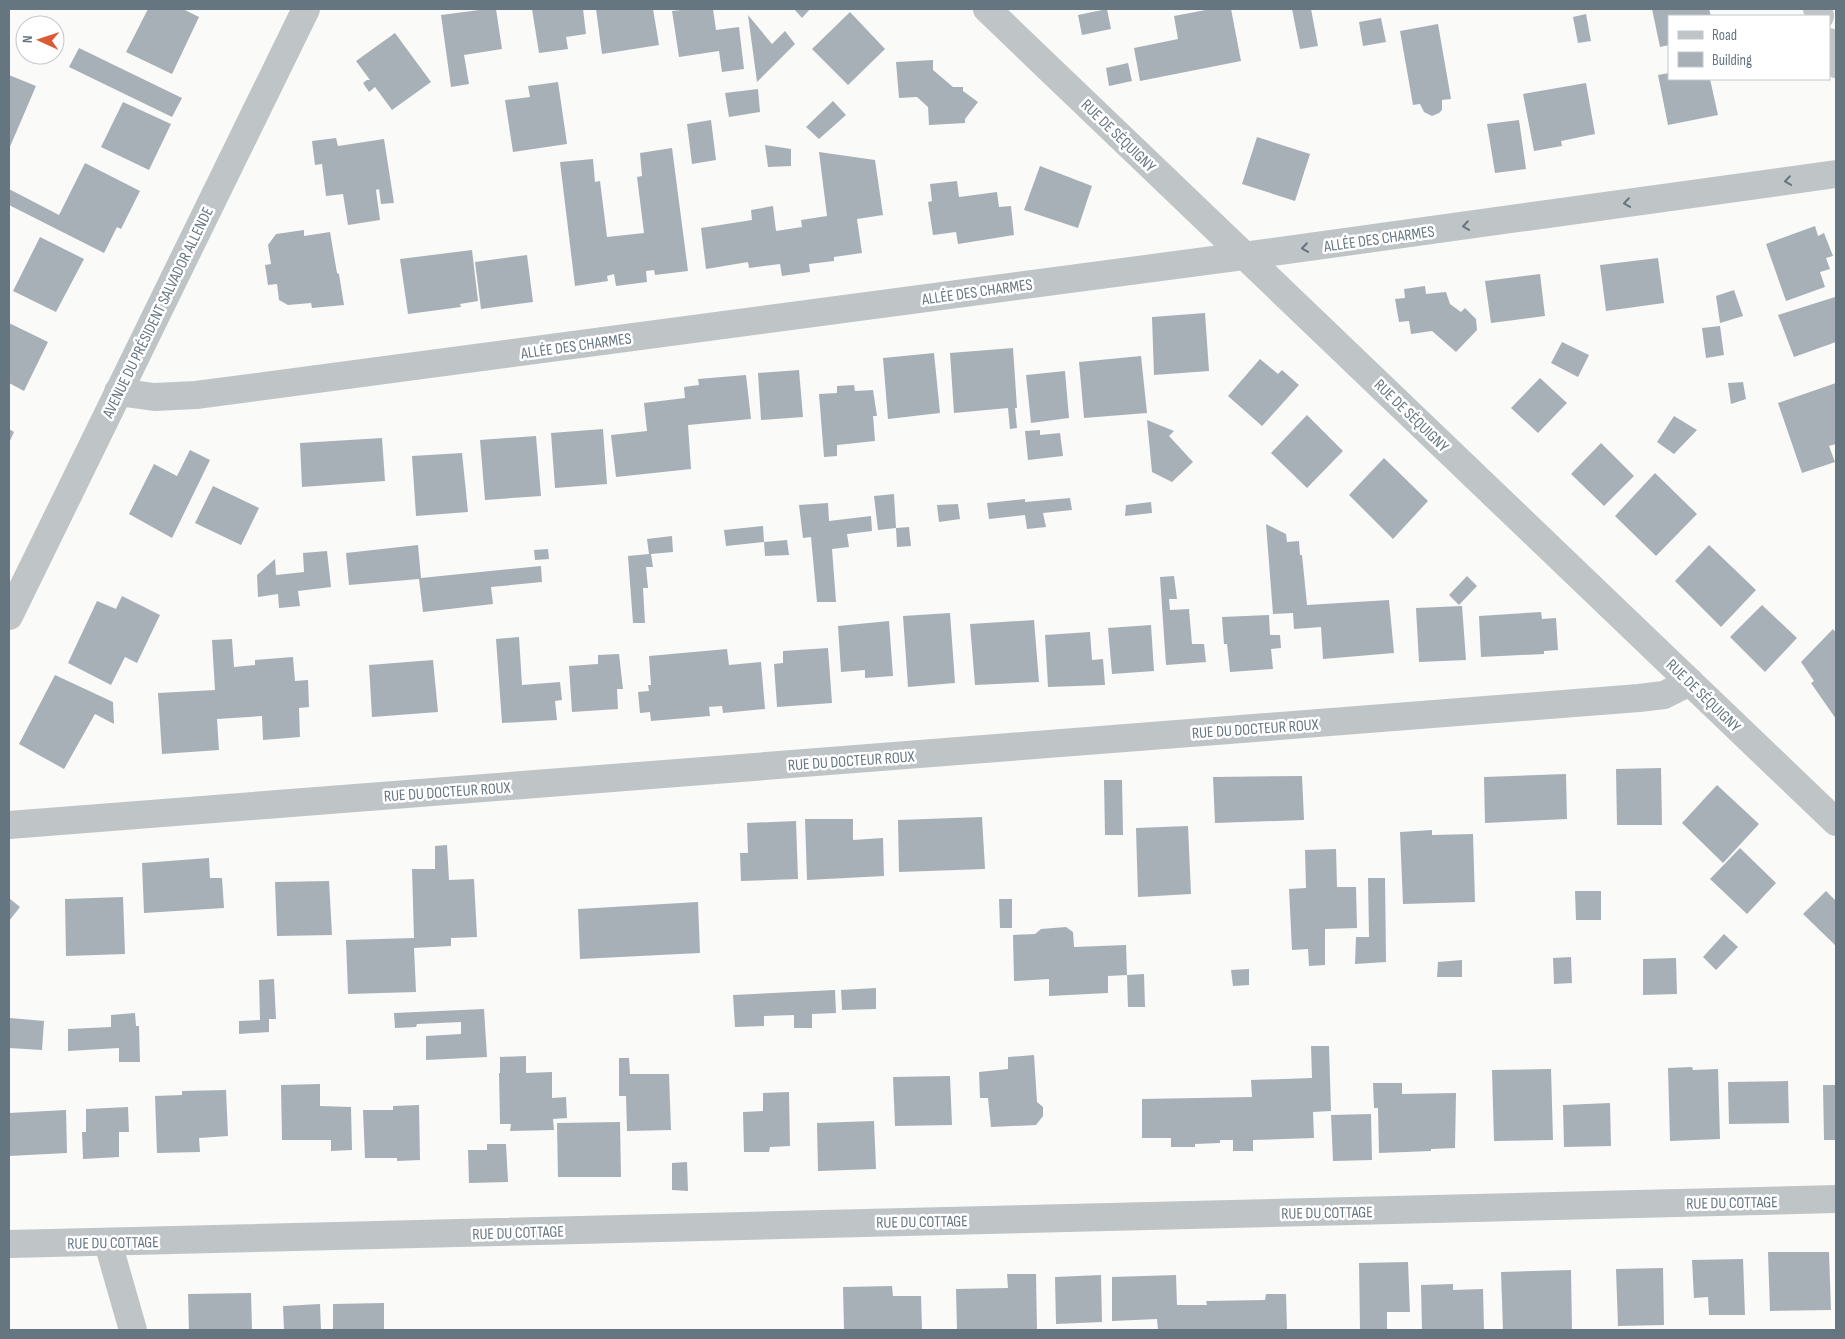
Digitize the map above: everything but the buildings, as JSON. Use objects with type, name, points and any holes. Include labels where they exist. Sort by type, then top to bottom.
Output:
[{"type":"street","name":"AVENUE DU PRÉSIDENT SALVADOR ALLENDE","points":[[9,616],[306,9]]},
{"type":"street","name":"RUE DE SÉQUIGNY","points":[[987,9],[1836,822]]},
{"type":"street","points":[[1830,45],[1836,64]]},
{"type":"street","name":"ALLÉE DES CHARMES","points":[[118,392],[154,397],[196,395],[1246,256],[1836,174]]},
{"type":"street","name":"RUE DU DOCTEUR ROUX","points":[[9,826],[1638,698],[1664,695],[1690,682]]},
{"type":"street","name":"RUE DU COTTAGE","points":[[9,1244],[1836,1199]]},
{"type":"street","points":[[108,1243],[133,1330]]}]
